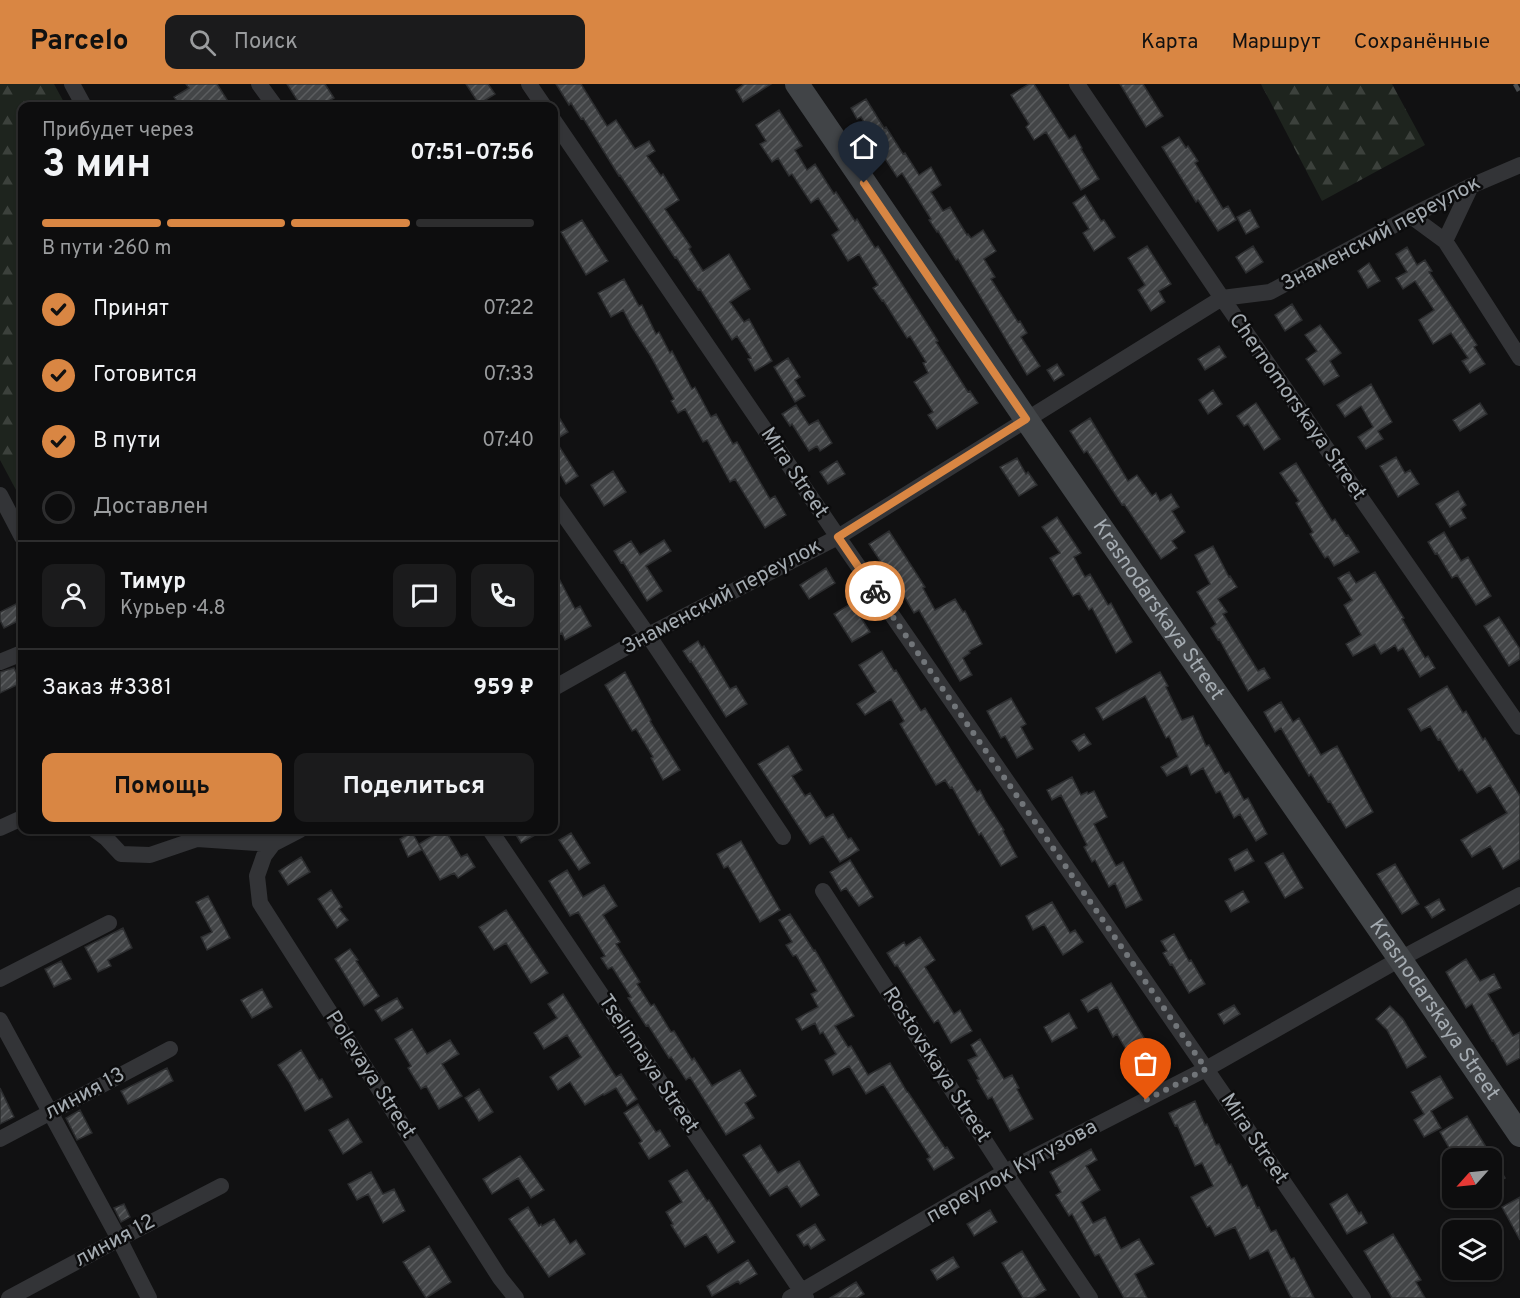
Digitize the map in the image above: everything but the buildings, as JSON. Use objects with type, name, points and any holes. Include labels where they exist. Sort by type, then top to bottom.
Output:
[{"type":"street","points":[[72,84],[82,102]]},
{"type":"street","points":[[259,84],[272,102]]},
{"type":"street","points":[[529,84],[541,102]]},
{"type":"street","name":"Krasnodarskaya Street","points":[[796,84],[1520,1135]]},
{"type":"street","name":"Chernomorskaya Street","points":[[1077,84],[1222,298],[1520,727]]},
{"type":"street","name":"Mira Street","points":[[558,126],[838,537],[1363,1298]]},
{"type":"street","name":"Знаменский переулок","points":[[558,686],[648,634],[838,537],[1222,298],[1270,292],[1411,216],[1520,165]]},
{"type":"street","points":[[1445,241],[1471,186]]},
{"type":"street","points":[[1411,216],[1445,241],[1520,358]]},
{"type":"street","points":[[2,504],[18,530]]},
{"type":"street","points":[[558,507],[648,634],[783,837]]},
{"type":"street","points":[[0,662],[18,655]]},
{"type":"street","points":[[0,828],[18,820]]},
{"type":"street","points":[[101,834],[121,854],[150,855],[197,839],[273,844],[292,834]]},
{"type":"street","name":"Tselinnaya Street","points":[[493,834],[799,1296]]},
{"type":"street","name":"Polevaya Street","points":[[273,844],[264,856],[257,876],[260,903],[500,1278],[516,1298]]},
{"type":"street","name":"Rostovskaya Street","points":[[823,891],[1005,1172],[1090,1298]]},
{"type":"street","name":"переулок Кутузова","points":[[799,1296],[1005,1172],[1206,1069],[1400,959],[1520,895]]},
{"type":"street","points":[[0,979],[109,922]]},
{"type":"street","points":[[0,1020],[119,1239],[148,1298]]},
{"type":"street","name":"линия 13","points":[[0,1139],[170,1049]]},
{"type":"street","name":"линия 12","points":[[9,1298],[221,1186]]},
{"type":"green space","points":[[0,84],[54,84],[64,102],[18,102],[18,494],[0,460]]},
{"type":"green space","points":[[1261,84],[1392,84],[1425,145],[1322,201]]},
{"type":"railway","points":[[1515,84],[1520,93]]},
{"type":"way so far","points":[[875,591],[1206,1069],[1146,1100]]},
{"type":"route","points":[[864,183],[1026,419],[838,537],[875,591]]}]
